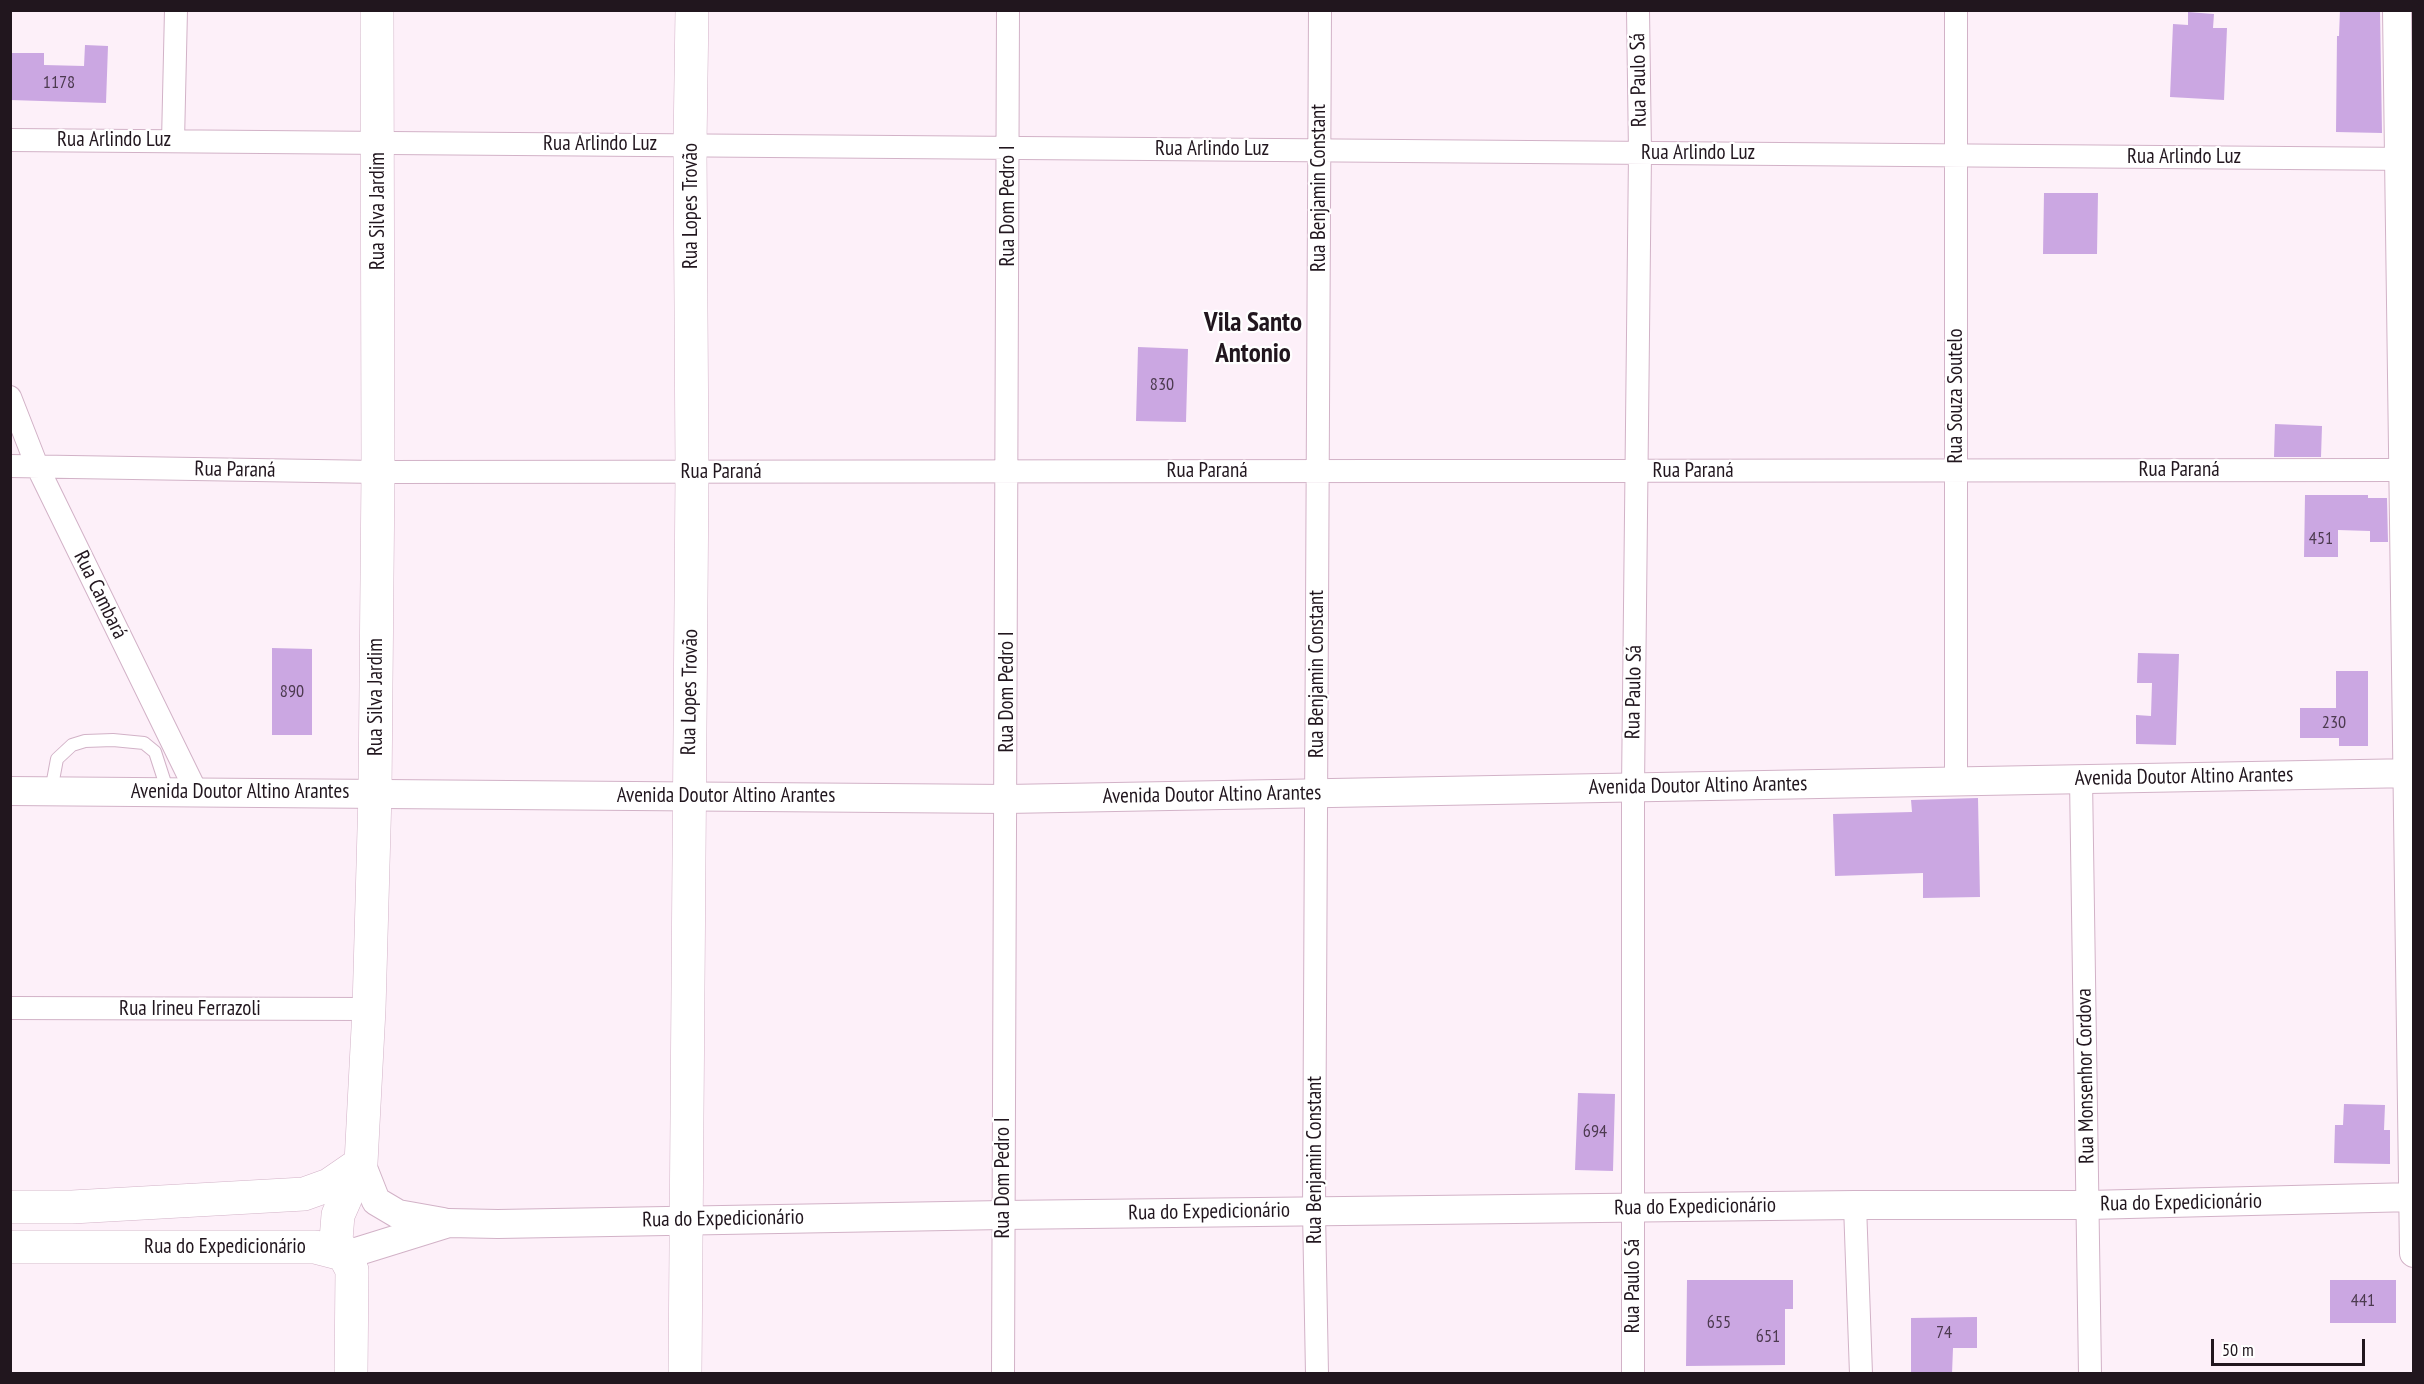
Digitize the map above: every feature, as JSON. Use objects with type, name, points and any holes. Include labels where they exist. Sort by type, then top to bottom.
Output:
[{"type":"main road","name":"Rua Silva Jardim","points":[[351,1374],[352,1270],[336,1240],[338,1215],[361,1163],[369,1009],[375,794],[378,472],[377,10]]},
{"type":"main road","name":"Rua Lopes Trovão","points":[[685,1374],[692,472],[690,145],[692,10]]},
{"type":"main road","points":[[10,1207],[72,1207],[304,1194],[329,1185],[361,1163]]},
{"type":"main road","points":[[188,1247],[199,1238],[205,1228],[210,1217],[213,1199]]},
{"type":"main road","points":[[72,1207],[73,1247]]},
{"type":"main road","name":"Rua do Expedicionário","points":[[10,1247],[315,1246],[346,1255]]},
{"type":"street","points":[[173,141],[176,10]]},
{"type":"street","name":"Rua Dom Pedro I","points":[[1003,1374],[1007,799],[1008,10]]},
{"type":"street","name":"Rua Benjamin Constant","points":[[1317,1374],[1314,1211],[1320,10]]},
{"type":"street","name":"Rua Paulo Sá","points":[[1633,1374],[1633,787],[1640,153],[1638,10]]},
{"type":"street","name":"Rua Souza Soutelo","points":[[1956,10],[1956,781]]},
{"type":"street","points":[[2397,10],[2406,159],[2403,470],[2410,773],[2414,1253]]},
{"type":"street","name":"Rua Arlindo Luz","points":[[10,140],[2406,159]]},
{"type":"street","name":"Rua Cambará","points":[[10,397],[37,466],[196,791]]},
{"type":"street","name":"Rua Paraná","points":[[10,466],[378,472],[2403,470]]},
{"type":"street","name":"Avenida Doutor Altino Arantes","points":[[10,791],[1007,799],[2410,773]]},
{"type":"street","name":"Rua Monsenhor Cordova","points":[[2081,779],[2090,1374]]},
{"type":"street","name":"Rua Irineu Ferrazoli","points":[[10,1008],[369,1009]]},
{"type":"street","points":[[361,1163],[376,1201],[398,1214],[449,1223]]},
{"type":"street","name":"Rua do Expedicionário","points":[[346,1255],[449,1223],[1855,1205],[2088,1205],[2413,1197]]},
{"type":"street","points":[[1855,1205],[1861,1374]]},
{"type":"lane","points":[[51,791],[57,759],[72,745],[85,741],[113,740],[144,743],[155,752],[168,792]]},
{"type":"building","points":[[2340,10],[2380,10],[2382,133],[2336,132],[2337,36],[2339,36]]},
{"type":"building","points":[[2188,12],[2214,14],[2213,28],[2227,28],[2224,100],[2170,97],[2173,24],[2188,25]]},
{"type":"building","points":[[85,45],[108,46],[106,103],[10,100],[10,53],[44,53],[44,65],[84,66]]},
{"type":"building","points":[[2044,193],[2098,193],[2097,254],[2043,254]]},
{"type":"building","points":[[1138,347],[1188,349],[1186,422],[1136,421]]},
{"type":"building","points":[[2275,424],[2322,426],[2321,457],[2274,457]]},
{"type":"building","points":[[2305,495],[2368,495],[2368,498],[2387,498],[2388,542],[2370,542],[2370,531],[2338,530],[2338,557],[2304,557]]},
{"type":"building","points":[[272,648],[312,649],[312,735],[272,735]]},
{"type":"building","points":[[2138,653],[2179,654],[2176,745],[2136,744],[2136,715],[2151,716],[2152,683],[2137,683]]},
{"type":"building","points":[[2336,671],[2368,671],[2368,746],[2339,746],[2339,738],[2300,738],[2300,708],[2336,708]]},
{"type":"building","points":[[1978,798],[1980,897],[1923,898],[1923,873],[1835,876],[1833,814],[1912,812],[1911,800]]},
{"type":"building","points":[[1578,1093],[1615,1094],[1613,1171],[1575,1170]]},
{"type":"building","points":[[2344,1104],[2385,1105],[2384,1130],[2390,1130],[2390,1164],[2334,1163],[2335,1125],[2343,1125]]},
{"type":"building","points":[[1687,1280],[1793,1280],[1793,1309],[1785,1309],[1785,1365],[1686,1366]]},
{"type":"building","points":[[2330,1280],[2396,1280],[2396,1323],[2330,1323]]},
{"type":"building","points":[[1977,1317],[1977,1348],[1953,1348],[1952,1374],[1911,1374],[1911,1318]]},
{"type":"district","name":"Vila Santo Antonio","points":[[1253,338]]}]
